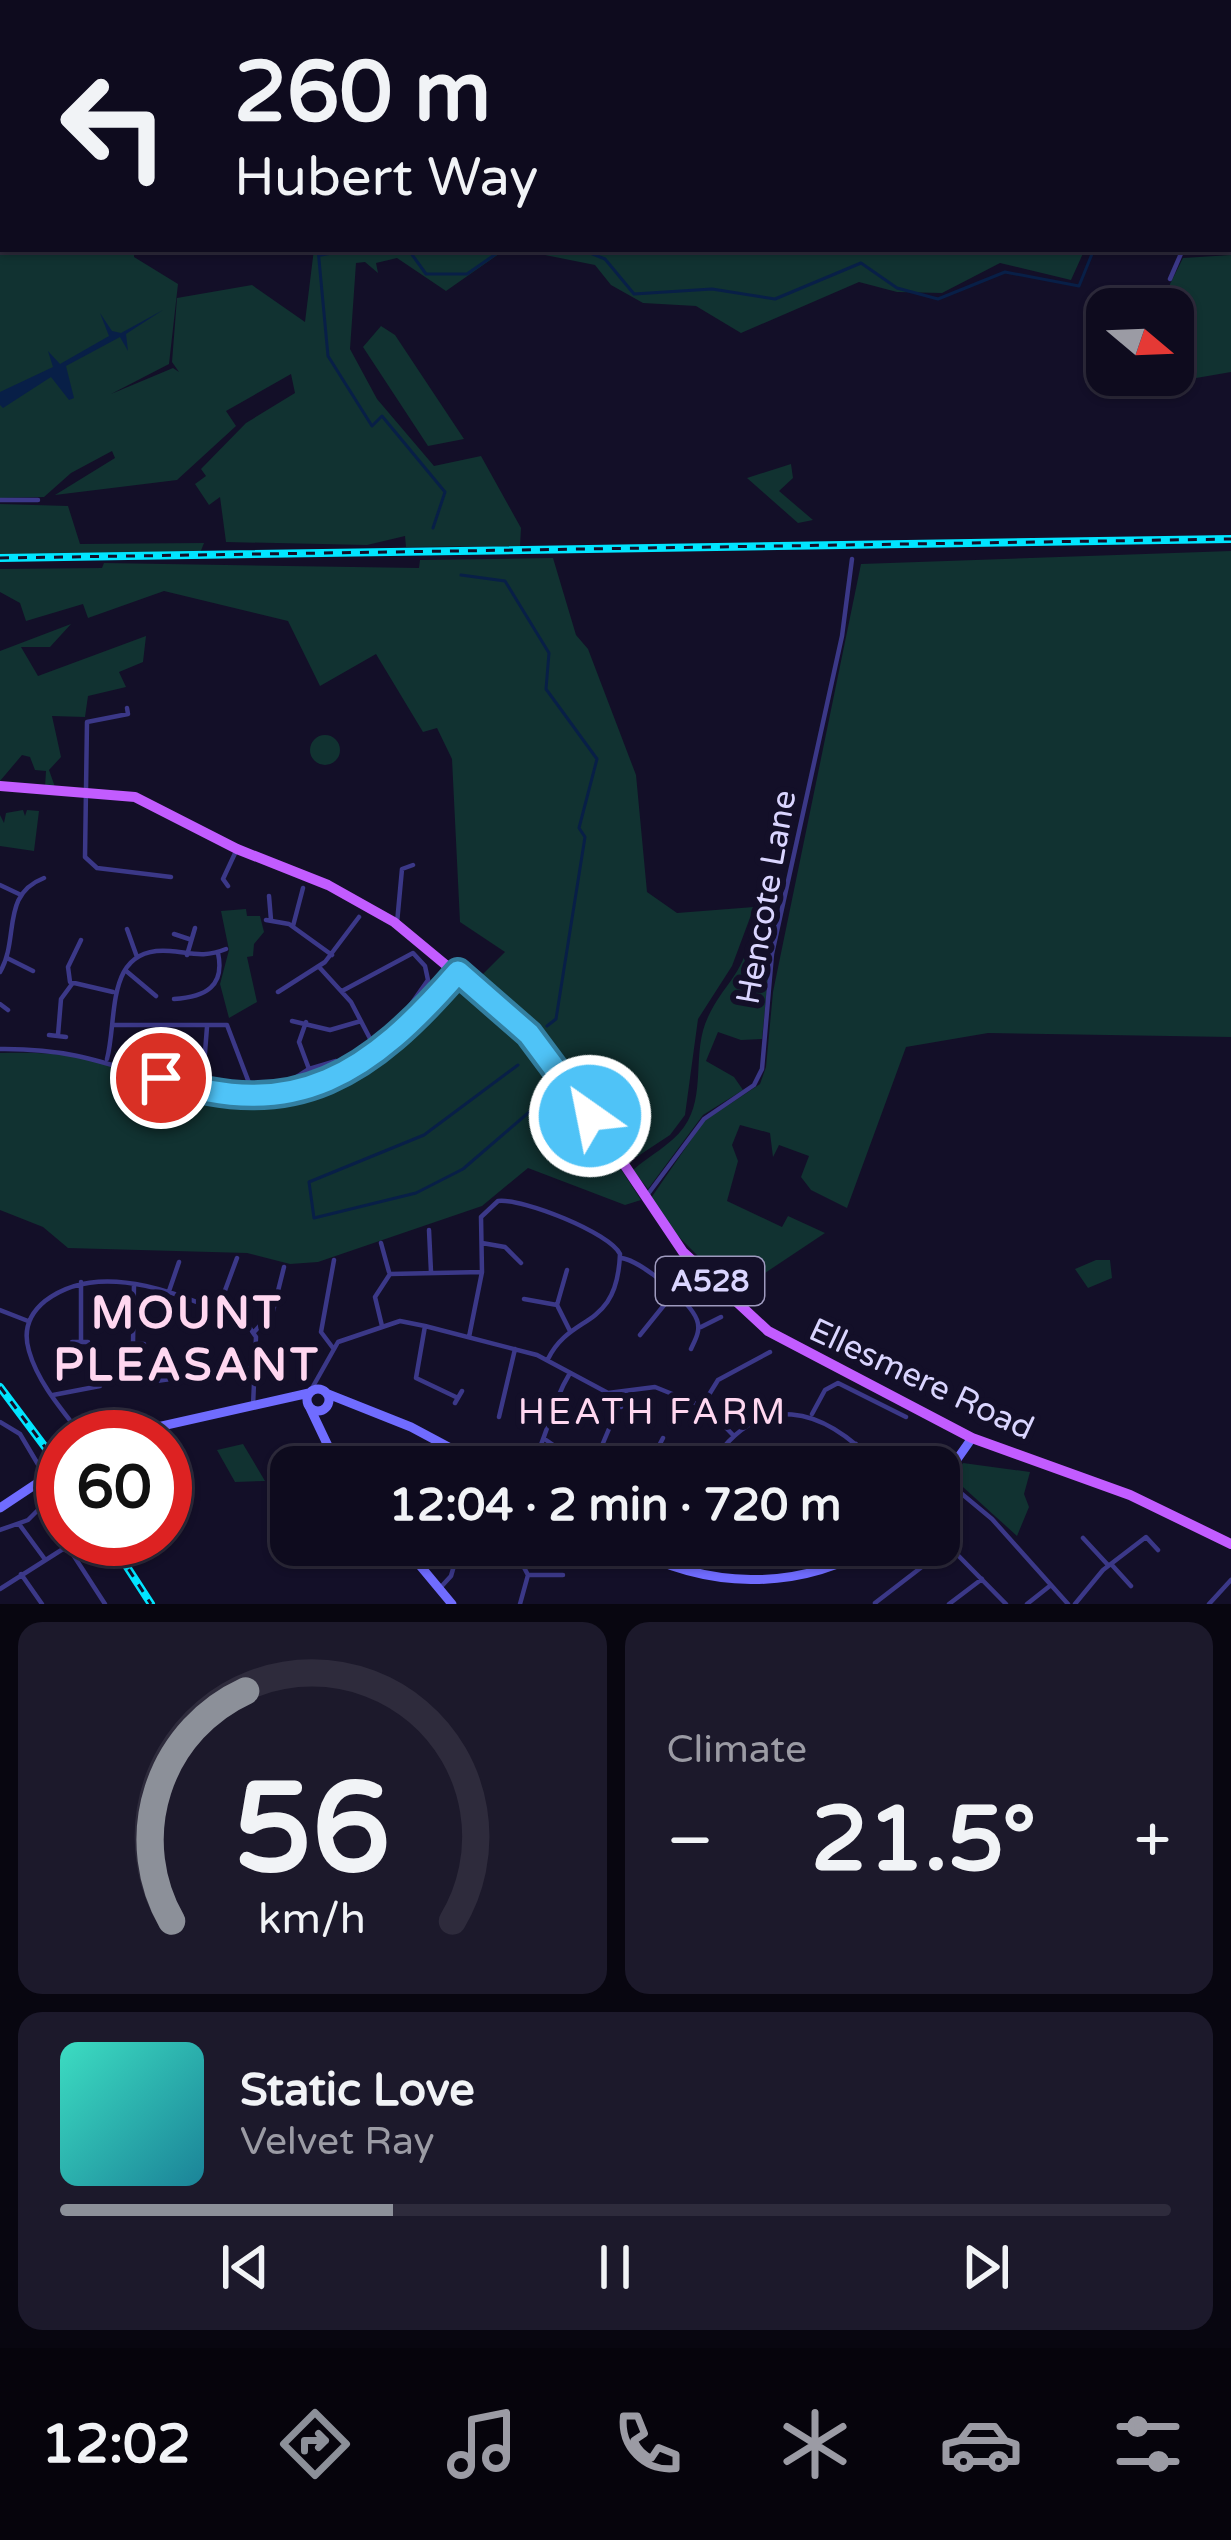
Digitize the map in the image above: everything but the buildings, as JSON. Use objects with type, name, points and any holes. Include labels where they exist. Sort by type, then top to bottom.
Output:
[{"type":"main road","name":"Ellesmere Road","points":[[0,786],[135,797],[237,849],[328,885],[396,923],[514,1018],[556,1063],[644,1198],[696,1266],[768,1331],[972,1438],[1130,1496],[1231,1544]]},
{"type":"street","points":[[1170,279],[1182,252]]},
{"type":"street","points":[[0,500],[38,500]]},
{"type":"street","name":"Hencote Lane","points":[[644,1198],[704,1119],[754,1085],[762,1069],[772,953],[842,636],[852,559]]},
{"type":"street","points":[[88,713],[83,792],[87,861],[97,868],[171,877]]},
{"type":"street","points":[[88,722],[128,714]]},
{"type":"street","points":[[218,892],[226,885],[237,849]]},
{"type":"street","points":[[396,923],[398,869],[412,865]]},
{"type":"street","points":[[0,972],[8,958],[4,928],[20,894],[42,880]]},
{"type":"street","points":[[0,885],[20,894]]},
{"type":"street","points":[[293,926],[305,890]]},
{"type":"street","points":[[269,896],[268,920],[293,926],[332,955]]},
{"type":"street","points":[[278,992],[332,955],[358,916]]},
{"type":"street","points":[[187,955],[195,928]]},
{"type":"street","points":[[113,934],[126,932],[137,958]]},
{"type":"street","points":[[174,934],[189,939]]},
{"type":"street","points":[[72,984],[67,972],[81,940]]},
{"type":"street","points":[[107,1059],[114,1025],[113,992],[137,958],[162,951],[187,955],[226,949]]},
{"type":"street","points":[[342,991],[411,950],[425,966],[428,980],[407,1010]]},
{"type":"street","points":[[178,1002],[198,997],[215,985],[221,971],[218,952]]},
{"type":"street","points":[[8,958],[29,972]]},
{"type":"street","points":[[319,967],[342,991],[377,1052]]},
{"type":"street","points":[[125,970],[151,997]]},
{"type":"street","points":[[0,1049],[51,1048],[107,1059],[206,1093],[258,1098],[311,1088],[377,1052],[418,1018],[458,972]]},
{"type":"street","points":[[72,984],[113,992]]},
{"type":"street","points":[[49,1035],[62,1036],[61,999],[72,984]]},
{"type":"street","points":[[292,1021],[330,1030],[361,1021]]},
{"type":"street","points":[[305,1022],[299,1042],[309,1069]]},
{"type":"street","points":[[114,1025],[207,1028],[221,1024],[232,1029],[250,1088]]},
{"type":"street","points":[[155,1061],[162,1027]]},
{"type":"street","points":[[203,1078],[207,1028]]},
{"type":"street","points":[[292,1080],[336,1061]]},
{"type":"street","points":[[192,1077],[213,1082]]},
{"type":"street","points":[[470,1337],[482,1272],[485,1209],[508,1200],[608,1238],[621,1258],[643,1264],[698,1327]]},
{"type":"street","points":[[429,1230],[431,1272]]},
{"type":"street","points":[[482,1243],[520,1256]]},
{"type":"street","points":[[381,1248],[390,1274]]},
{"type":"street","points":[[217,1312],[237,1258]]},
{"type":"street","points":[[548,1360],[570,1331],[585,1327],[601,1312],[621,1258]]},
{"type":"street","points":[[168,1294],[179,1262]]},
{"type":"street","points":[[331,1264],[321,1331],[332,1348]]},
{"type":"street","points":[[253,1406],[254,1332],[273,1311],[284,1267]]},
{"type":"street","points":[[567,1270],[556,1305],[570,1331]]},
{"type":"street","points":[[382,1326],[375,1293],[390,1274],[482,1272]]},
{"type":"street","points":[[63,1410],[29,1352],[28,1321],[47,1299],[81,1282],[134,1284],[217,1312],[254,1332]]},
{"type":"street","points":[[72,1342],[84,1342],[81,1282]]},
{"type":"street","points":[[134,1284],[130,1344],[144,1344]]},
{"type":"street","points":[[646,1333],[673,1294]]},
{"type":"street","points":[[527,1302],[556,1305]]},
{"type":"street","points":[[0,1310],[28,1321]]},
{"type":"street","points":[[698,1327],[722,1321]]},
{"type":"street","points":[[329,1446],[310,1408],[309,1392],[332,1348],[344,1339],[400,1322],[515,1349],[619,1394],[644,1384],[702,1406],[733,1435]]},
{"type":"street","points":[[424,1326],[416,1378],[458,1397]]},
{"type":"street","points":[[692,1344],[698,1327]]},
{"type":"street","points":[[491,1413],[502,1419],[515,1349]]},
{"type":"street","points":[[702,1406],[718,1380],[770,1352]]},
{"type":"street","points":[[194,1361],[195,1376]]},
{"type":"street","points":[[161,1383],[254,1368]]},
{"type":"street","points":[[321,1427],[327,1393],[323,1372]]},
{"type":"street","points":[[543,1446],[553,1401],[570,1373]]},
{"type":"street","points":[[812,1416],[819,1397],[836,1383],[901,1418]]},
{"type":"street","points":[[52,1396],[100,1386]]},
{"type":"street","points":[[192,1420],[289,1401],[309,1392],[327,1393],[447,1446]]},
{"type":"street","points":[[619,1394],[621,1407]]},
{"type":"street","points":[[289,1401],[310,1408],[346,1403]]},
{"type":"street","points":[[726,1446],[733,1435],[770,1414],[812,1416],[856,1444],[853,1446]]},
{"type":"street","points":[[0,1421],[20,1433],[36,1461]]},
{"type":"street","points":[[600,1446],[612,1424]]},
{"type":"street","points":[[960,1456],[972,1438]]},
{"type":"street","points":[[660,1446],[664,1439]]},
{"type":"street","points":[[546,1440],[556,1446]]},
{"type":"street","points":[[0,1508],[36,1484]]},
{"type":"street","points":[[960,1495],[992,1519],[1071,1604],[1110,1564],[1146,1537],[1158,1550]]},
{"type":"street","points":[[0,1530],[19,1524],[36,1510]]},
{"type":"street","points":[[19,1524],[36,1547]]},
{"type":"street","points":[[1083,1538],[1130,1586]]},
{"type":"street","points":[[960,1556],[1006,1604]]},
{"type":"street","points":[[0,1589],[36,1564]]},
{"type":"street","points":[[79,1566],[105,1604]]},
{"type":"street","points":[[421,1566],[452,1604]]},
{"type":"street","points":[[439,1589],[454,1566]]},
{"type":"street","points":[[520,1566],[528,1575],[562,1576]]},
{"type":"street","points":[[674,1566],[766,1581],[831,1566]]},
{"type":"street","points":[[876,1598],[922,1566]]},
{"type":"street","points":[[21,1574],[42,1604]]},
{"type":"street","points":[[520,1604],[528,1575]]},
{"type":"street","points":[[949,1604],[982,1579]]},
{"type":"street","points":[[1209,1604],[1231,1580]]},
{"type":"street","points":[[1028,1604],[1051,1585]]},
{"type":"green space","points":[[0,252],[134,252],[134,257],[178,284],[169,364],[111,394],[173,368],[179,372],[172,362],[177,298],[252,285],[305,322],[314,252],[502,252],[446,291],[397,258],[376,263],[378,273],[365,262],[356,263],[350,349],[377,399],[434,466],[481,456],[521,528],[520,546],[406,547],[405,536],[367,545],[226,542],[220,497],[209,505],[195,484],[206,476],[201,469],[246,423],[295,393],[291,374],[226,411],[236,426],[177,480],[55,495],[115,458],[112,451],[71,473],[44,497],[0,498]]},
{"type":"green space","points":[[530,252],[1084,252],[1071,280],[1000,263],[942,293],[897,292],[859,282],[741,333],[696,306],[643,303],[611,285],[595,265]]},
{"type":"green space","points":[[1231,255],[1231,372],[1194,378],[1194,288],[1170,288],[1183,258]]},
{"type":"green space","points":[[381,326],[395,335],[464,439],[428,446],[363,347]]},
{"type":"green space","points":[[791,464],[793,478],[779,491],[813,520],[798,523],[747,478]]},
{"type":"green space","points":[[0,504],[68,506],[80,544],[204,543],[200,553],[0,555]]},
{"type":"green space","points":[[1231,551],[1231,1037],[988,1033],[906,1047],[847,1208],[811,1190],[801,1177],[809,1156],[779,1145],[773,1157],[770,1133],[740,1125],[732,1145],[738,1161],[727,1201],[782,1227],[788,1216],[825,1233],[735,1293],[676,1234],[651,1198],[704,1121],[760,1084],[766,1067],[773,992],[861,564]]},
{"type":"green space","points":[[553,558],[576,635],[588,649],[636,775],[647,892],[677,913],[754,907],[732,966],[698,1019],[685,1115],[670,1135],[629,1162],[534,1032],[476,981],[505,952],[460,922],[452,759],[437,728],[423,732],[376,654],[320,686],[288,621],[164,591],[88,618],[83,604],[26,621],[20,603],[0,592],[0,569],[102,568],[104,563],[419,568],[420,560]]},
{"type":"green space","points":[[71,624],[50,647],[21,647],[38,676],[146,636],[143,662],[119,672],[126,687],[88,696],[85,717],[52,716],[61,757],[49,770],[55,787],[45,787],[46,771],[35,770],[30,757],[22,755],[0,781],[0,651]]},
{"type":"green space","points":[[325,735],[336,739],[340,750],[336,761],[325,765],[314,761],[310,750],[314,739]]},
{"type":"green space","points":[[23,810],[25,816],[27,810],[39,811],[34,851],[0,846],[0,815],[4,823],[6,813]]},
{"type":"green space","points":[[246,909],[247,916],[260,916],[264,932],[254,944],[253,956],[247,957],[257,1002],[229,1018],[220,984],[229,950],[221,911]]},
{"type":"green space","points":[[751,935],[772,938],[762,1039],[741,1040],[718,1032],[706,1061],[734,1077],[743,1090],[703,1115],[648,1189],[633,1170],[673,1139],[691,1115],[703,1030],[737,971]]},
{"type":"green space","points":[[463,984],[530,1048],[558,1088],[565,1083],[641,1200],[625,1205],[528,1168],[482,1206],[318,1262],[290,1264],[247,1253],[68,1248],[43,1227],[0,1210],[0,1053],[76,1056],[227,1098],[286,1099],[357,1070],[363,1078],[370,1073],[365,1065],[452,987]]},
{"type":"green space","points":[[370,1047],[370,1054],[345,1069],[295,1088],[269,1092],[217,1090],[190,1084],[129,1063],[114,1051],[195,1083],[247,1085],[247,1091],[312,1081]]},
{"type":"green space","points":[[1110,1260],[1112,1278],[1088,1288],[1075,1269]]},
{"type":"green space","points":[[243,1444],[265,1481],[235,1482],[217,1450]]},
{"type":"green space","points":[[963,1463],[1030,1472],[1024,1494],[1029,1507],[1017,1536],[960,1484]]},
{"type":"water","points":[[163,310],[126,334],[128,351],[120,337],[66,366],[74,398],[69,400],[51,377],[3,408],[0,405],[0,392],[53,367],[48,351],[60,364],[109,336],[100,313],[112,331],[121,333]]},
{"type":"waterway","points":[[318,252],[328,356],[372,426],[382,416],[445,492],[433,528]]},
{"type":"waterway","points":[[321,255],[338,252]]},
{"type":"waterway","points":[[410,252],[426,274],[467,274],[499,252]]},
{"type":"waterway","points":[[588,252],[605,259],[634,294],[712,289],[775,299],[861,263],[897,288],[938,299],[1005,272],[1079,286],[1093,252]]},
{"type":"waterway","points":[[461,575],[505,581],[549,653],[546,689],[597,759],[579,828],[585,837],[556,1019],[547,1026]]},
{"type":"waterway","points":[[518,1065],[424,1135],[309,1182],[314,1218],[416,1193],[463,1169],[542,1101],[558,1097]]},
{"type":"railway","points":[[0,558],[1231,539]]},
{"type":"railway","points":[[0,1387],[36,1435]]},
{"type":"railway","points":[[126,1566],[151,1604]]},
{"type":"district","name":"MOUNT PLEASANT","points":[[187,1338]]},
{"type":"district","name":"HEATH FARM","points":[[653,1411]]},
{"type":"route","points":[[161,1078],[224,1097],[258,1098],[311,1088],[345,1074],[391,1042],[458,972],[514,1018],[556,1063],[590,1116]]}]
